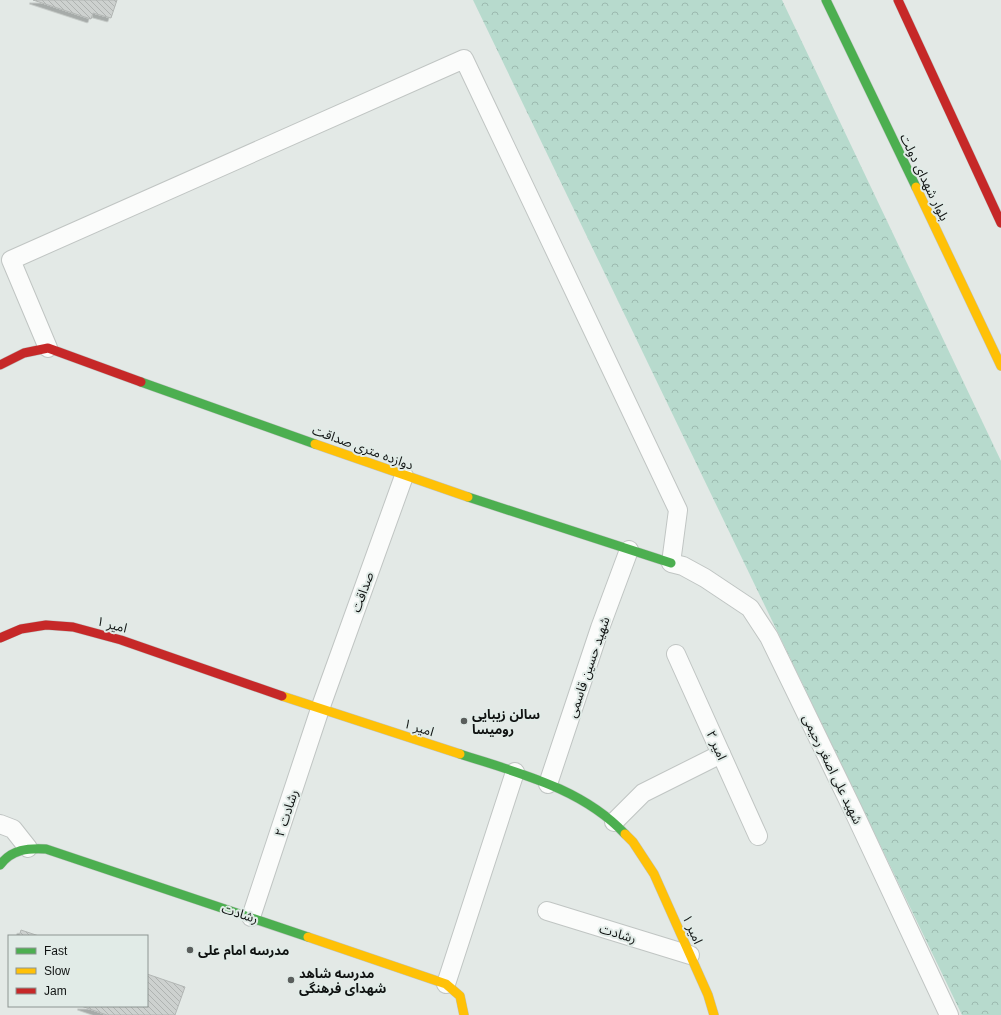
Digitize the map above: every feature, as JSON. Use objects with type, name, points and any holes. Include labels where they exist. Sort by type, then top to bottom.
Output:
[{"type":"street","name":"بلوار شهدای دولت","points":[[826,0],[1001,366]]},
{"type":"street","points":[[898,0],[1001,223]]},
{"type":"street","points":[[0,365],[24,353],[48,348],[11,260],[464,59],[678,510],[671,563]]},
{"type":"street","name":"دوازده متری صداقت","points":[[48,348],[404,476],[671,563]]},
{"type":"street","name":"صداقت","points":[[320,708],[404,476]]},
{"type":"street","name":"شهید حسین قاسمی","points":[[548,784],[600,628],[629,550]]},
{"type":"street","name":"شهید علی اصغر رحیمی","points":[[671,563],[683,566],[705,578],[750,608],[769,637],[853,810],[949,1015]]},
{"type":"street","name":"امیر ۱","points":[[0,638],[21,629],[46,625],[73,627],[121,640],[320,708],[515,772],[548,784],[590,804],[614,822],[633,842],[654,874],[708,995],[714,1015]]},
{"type":"street","name":"امیر ۲","points":[[676,654],[758,836]]},
{"type":"street","name":"رشادت ۲","points":[[251,917],[320,708]]},
{"type":"street","points":[[614,822],[643,793],[721,754]]},
{"type":"street","points":[[446,984],[515,772]]},
{"type":"street","points":[[0,824],[13,829],[28,848]]},
{"type":"street","name":"رشادت","points":[[0,865],[13,852],[28,848],[46,849],[446,984],[455,989],[463,1001],[464,1015]]},
{"type":"street","name":"رشادت","points":[[547,911],[690,955]]},
{"type":"green space","points":[[473,0],[782,0],[1001,461],[1001,1015],[962,1015]]},
{"type":"building","points":[[33,0],[117,0],[111,18],[93,13],[91,19]]},
{"type":"building","points":[[21,930],[36,935],[19,935]]},
{"type":"building","points":[[148,974],[185,987],[175,1015],[107,1015],[84,1007],[148,1007]]},
{"type":"traffic: fast","points":[[826,0],[916,187]]},
{"type":"traffic: fast","points":[[141,382],[315,444]]},
{"type":"traffic: fast","points":[[468,497],[671,563]]},
{"type":"traffic: fast","points":[[460,754],[526,776],[569,793],[608,818],[625,834]]},
{"type":"traffic: fast","points":[[0,865],[15,853],[27,849],[46,849],[308,937]]},
{"type":"traffic: slow","points":[[916,187],[1001,366]]},
{"type":"traffic: slow","points":[[315,444],[468,497]]},
{"type":"traffic: slow","points":[[282,696],[460,754]]},
{"type":"traffic: slow","points":[[625,834],[633,842],[654,874],[708,995],[714,1015]]},
{"type":"traffic: slow","points":[[308,937],[446,984],[460,996],[464,1015]]},
{"type":"traffic: jam","points":[[898,0],[1001,223]]},
{"type":"traffic: jam","points":[[0,365],[24,353],[48,348],[141,382]]},
{"type":"traffic: jam","points":[[0,638],[21,629],[46,625],[73,627],[121,640],[282,696]]},
{"type":"place","name":"سالن زیبایی رومیسا","points":[[464,721]]},
{"type":"place","name":"مدرسه امام علی","points":[[190,950]]},
{"type":"place","name":"مدرسه شاهد شهدای فرهنگی","points":[[291,980]]}]
